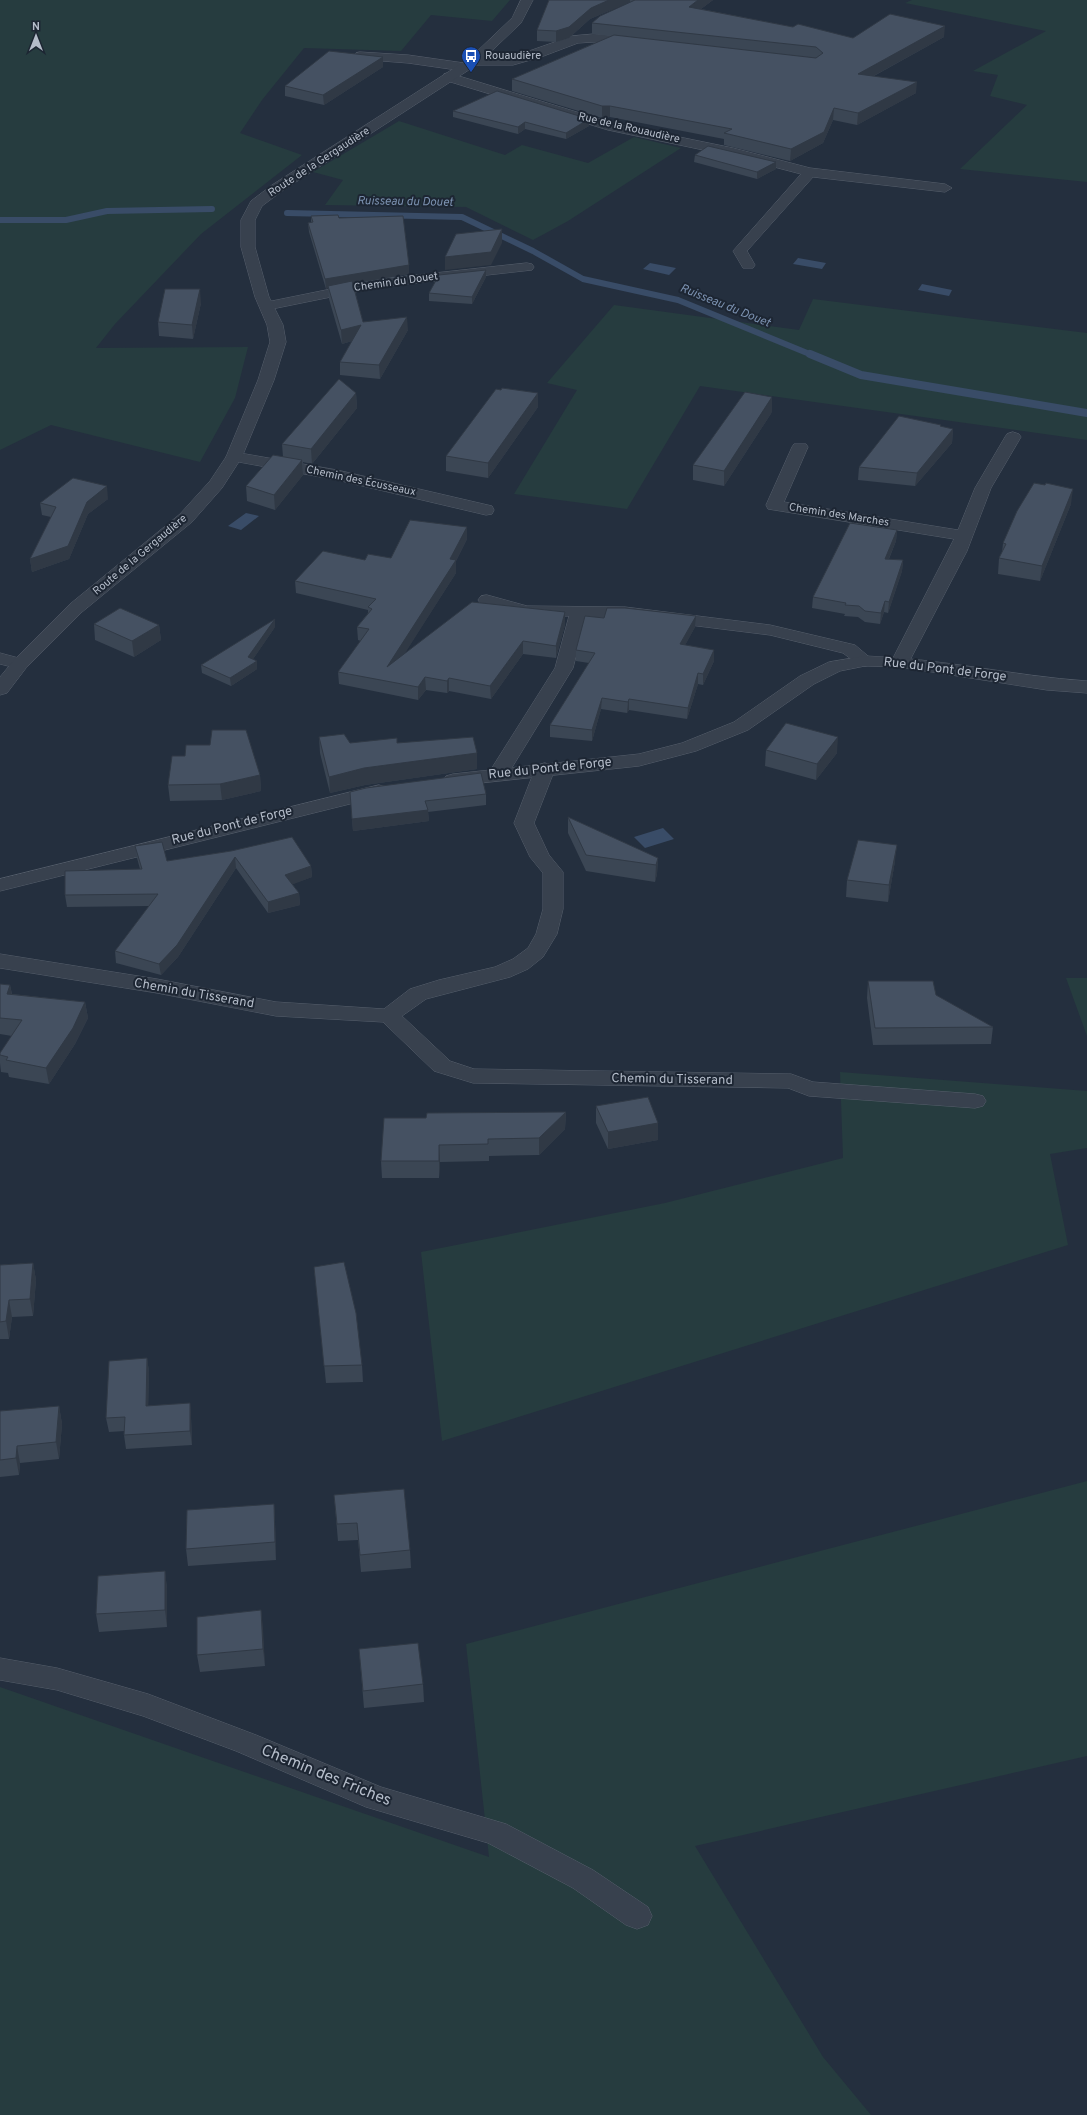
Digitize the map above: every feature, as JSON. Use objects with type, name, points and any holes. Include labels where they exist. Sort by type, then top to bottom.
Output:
[{"type":"street","name":"Route de la Gergaudière","points":[[0,689],[20,664],[76,608],[186,518],[216,484],[234,457],[266,380],[278,342],[275,325],[262,297],[248,247],[248,220],[256,204],[276,188],[469,64],[517,20],[527,0]]},
{"type":"street","points":[[576,39],[590,27]]},
{"type":"street","points":[[360,56],[469,64],[513,60],[537,54],[576,39],[594,38],[651,44]]},
{"type":"street","name":"Rue de la Rouaudière","points":[[449,77],[613,127],[733,152],[810,172],[945,188]]},
{"type":"street","points":[[748,265],[740,251],[810,172]]},
{"type":"street","name":"Chemin du Douet","points":[[266,306],[380,283],[527,267]]},
{"type":"street","points":[[900,662],[965,536],[983,488],[1013,437]]},
{"type":"street","name":"Chemin des Marches","points":[[800,447],[774,505],[965,536]]},
{"type":"street","name":"Chemin des Écusseaux","points":[[234,457],[337,475],[486,510]]},
{"type":"street","points":[[487,600],[526,611],[625,612],[770,630],[850,649],[865,661]]},
{"type":"street","points":[[498,774],[564,668],[579,611]]},
{"type":"street","points":[[0,658],[20,664]]},
{"type":"street","name":"Rue du Pont de Forge","points":[[435,783],[498,774],[639,760],[689,747],[741,726],[807,680],[835,666],[865,661],[900,662],[1047,684],[1087,688]]},
{"type":"street","points":[[389,1016],[417,994],[456,982],[501,974],[530,959],[547,935],[553,909],[553,872],[540,857],[524,823],[545,769]]},
{"type":"street","name":"Rue du Pont de Forge","points":[[0,885],[49,874],[365,792],[396,788]]},
{"type":"street","name":"Chemin du Tisserand","points":[[0,961],[157,986],[276,1009],[389,1016],[442,1066],[473,1076],[791,1081],[809,1089],[975,1101]]},
{"type":"street","name":"Chemin des Friches","points":[[0,1669],[57,1679],[148,1706],[246,1743],[376,1798],[496,1833],[583,1879],[637,1916]]},
{"type":"green space","points":[[0,0],[510,0],[492,21],[431,15],[401,51],[304,48],[262,100],[240,133],[302,155],[201,234],[115,324],[96,348],[248,347],[235,398],[200,462],[51,425],[0,450]]},
{"type":"green space","points":[[912,0],[1087,0],[1087,182],[960,169],[1027,105],[990,96],[998,75],[973,71],[1046,31],[905,3]]},
{"type":"green space","points":[[399,121],[505,155],[522,145],[588,163],[634,137],[681,148],[568,221],[533,240],[466,207],[325,205],[343,180],[313,172]]},
{"type":"green space","points":[[813,299],[1087,333],[1087,440],[700,386],[627,509],[514,494],[577,390],[547,383],[614,305],[799,330]]},
{"type":"green space","points":[[1066,978],[1087,978],[1087,1036]]},
{"type":"green space","points":[[840,1072],[1087,1091],[1087,1148],[1050,1154],[1068,1245],[442,1441],[421,1252],[665,1203],[843,1158]]},
{"type":"green space","points":[[1087,1481],[1087,1756],[695,1846],[823,2057],[871,2115],[0,2115],[0,1687],[489,1857],[466,1644]]},
{"type":"water","points":[[798,258],[826,263],[822,269],[793,264]]},
{"type":"water","points":[[650,263],[676,268],[669,275],[643,269]]},
{"type":"water","points":[[922,284],[952,290],[949,296],[918,290]]},
{"type":"water","points":[[246,513],[259,516],[241,530],[228,526]]},
{"type":"water","points":[[663,828],[674,839],[645,848],[634,837]]},
{"type":"building","points":[[549,0],[609,0],[591,8],[569,27],[556,31],[537,30]]},
{"type":"building","points":[[635,0],[698,0],[689,7],[793,27],[798,24],[853,38],[890,14],[945,26],[858,74],[917,82],[858,113],[834,108],[824,132],[791,149],[724,133],[732,129],[610,106],[602,106],[512,79],[614,35],[816,58],[823,53],[816,47],[592,23],[600,16]]},
{"type":"building","points":[[329,51],[383,57],[323,95],[285,86]]},
{"type":"building","points":[[497,91],[589,119],[566,133],[525,122],[518,127],[453,111]]},
{"type":"building","points":[[708,146],[776,162],[757,172],[695,155]]},
{"type":"building","points":[[338,215],[339,218],[403,216],[409,265],[325,279],[308,223],[313,222],[311,216]]},
{"type":"building","points":[[502,229],[491,252],[445,257],[456,234]]},
{"type":"building","points":[[486,270],[472,297],[429,293],[439,275]]},
{"type":"building","points":[[352,281],[363,322],[407,317],[379,365],[340,362],[361,325],[341,330],[328,286]]},
{"type":"building","points":[[165,289],[200,289],[192,325],[158,322]]},
{"type":"building","points":[[339,379],[356,393],[311,449],[282,444]]},
{"type":"building","points":[[502,388],[538,393],[488,463],[446,456],[496,389],[501,390]]},
{"type":"building","points":[[745,392],[772,397],[724,471],[693,465]]},
{"type":"building","points":[[899,416],[953,429],[917,473],[859,467]]},
{"type":"building","points":[[273,455],[302,460],[274,495],[246,486]]},
{"type":"building","points":[[73,478],[107,486],[87,502],[68,546],[30,559],[56,507],[40,503]]},
{"type":"building","points":[[1034,483],[1045,485],[1046,483],[1073,489],[1042,566],[999,558],[1006,544],[1003,543],[1017,511]]},
{"type":"building","points":[[410,520],[467,527],[450,559],[456,560],[387,667],[472,602],[565,612],[556,646],[523,641],[490,686],[449,678],[447,681],[425,677],[418,687],[338,672],[369,629],[357,627],[372,609],[368,607],[376,599],[295,581],[323,551],[365,560],[368,554],[391,558]]},
{"type":"building","points":[[850,523],[897,530],[885,559],[903,560],[889,602],[885,601],[881,613],[865,611],[859,606],[845,605],[846,603],[813,597]]},
{"type":"building","points":[[120,608],[159,625],[132,641],[94,624]]},
{"type":"building","points":[[607,608],[625,608],[696,616],[680,644],[714,650],[703,674],[698,673],[688,708],[629,699],[628,702],[602,698],[592,730],[550,725],[595,653],[576,650],[585,616],[604,618]]},
{"type":"building","points":[[275,619],[248,657],[257,661],[230,678],[201,665]]},
{"type":"building","points":[[786,723],[838,737],[817,764],[766,750]]},
{"type":"building","points":[[212,730],[246,730],[260,775],[220,784],[168,785],[172,756],[185,756],[186,745],[210,745]]},
{"type":"building","points":[[344,734],[350,743],[397,738],[397,743],[473,737],[477,753],[364,768],[329,777],[319,737]]},
{"type":"building","points":[[481,773],[486,794],[425,801],[428,810],[352,819],[350,792],[366,788]]},
{"type":"building","points":[[568,817],[658,858],[656,865],[586,855]]},
{"type":"building","points":[[292,837],[311,866],[285,875],[299,893],[268,902],[235,857],[177,945],[159,964],[115,951],[158,894],[65,895],[65,871],[142,869],[135,846],[162,842],[167,861],[231,851]]},
{"type":"building","points":[[858,840],[897,845],[889,885],[847,880]]},
{"type":"building","points":[[868,981],[933,981],[936,995],[993,1027],[875,1028]]},
{"type":"building","points":[[0,984],[10,985],[7,994],[85,1002],[73,1028],[46,1068],[6,1060],[8,1057],[0,1055],[22,1020],[0,1018]]},
{"type":"building","points":[[648,1097],[658,1123],[608,1132],[596,1106]]},
{"type":"building","points":[[566,1112],[539,1138],[488,1139],[488,1144],[439,1145],[439,1161],[381,1161],[384,1118],[426,1118],[427,1113]]},
{"type":"building","points":[[344,1262],[356,1313],[362,1365],[324,1366],[314,1267]]},
{"type":"building","points":[[33,1263],[30,1299],[9,1300],[6,1321],[0,1322],[0,1265]]},
{"type":"building","points":[[147,1358],[146,1406],[190,1403],[190,1431],[124,1435],[125,1417],[106,1418],[109,1361]]},
{"type":"building","points":[[59,1406],[56,1442],[17,1446],[16,1458],[0,1460],[0,1411]]},
{"type":"building","points":[[404,1489],[410,1550],[360,1555],[357,1523],[337,1524],[334,1495]]},
{"type":"building","points":[[274,1504],[275,1542],[186,1549],[187,1510]]},
{"type":"building","points":[[165,1571],[165,1610],[96,1614],[98,1576]]},
{"type":"building","points":[[261,1610],[263,1649],[197,1655],[197,1617]]},
{"type":"building","points":[[418,1643],[423,1684],[363,1691],[359,1649]]},
{"type":"waterway","name":"Ruisseau du Douet","points":[[0,220],[66,220],[107,211],[212,209]]},
{"type":"waterway","name":"Ruisseau du Douet","points":[[287,213],[462,217],[533,251],[583,279],[678,300],[812,355]]},
{"type":"waterway","name":"Ruisseau du Douet","points":[[810,354],[861,375],[1087,413]]},
{"type":"place","name":"Rouaudière","points":[[471,73]]}]
